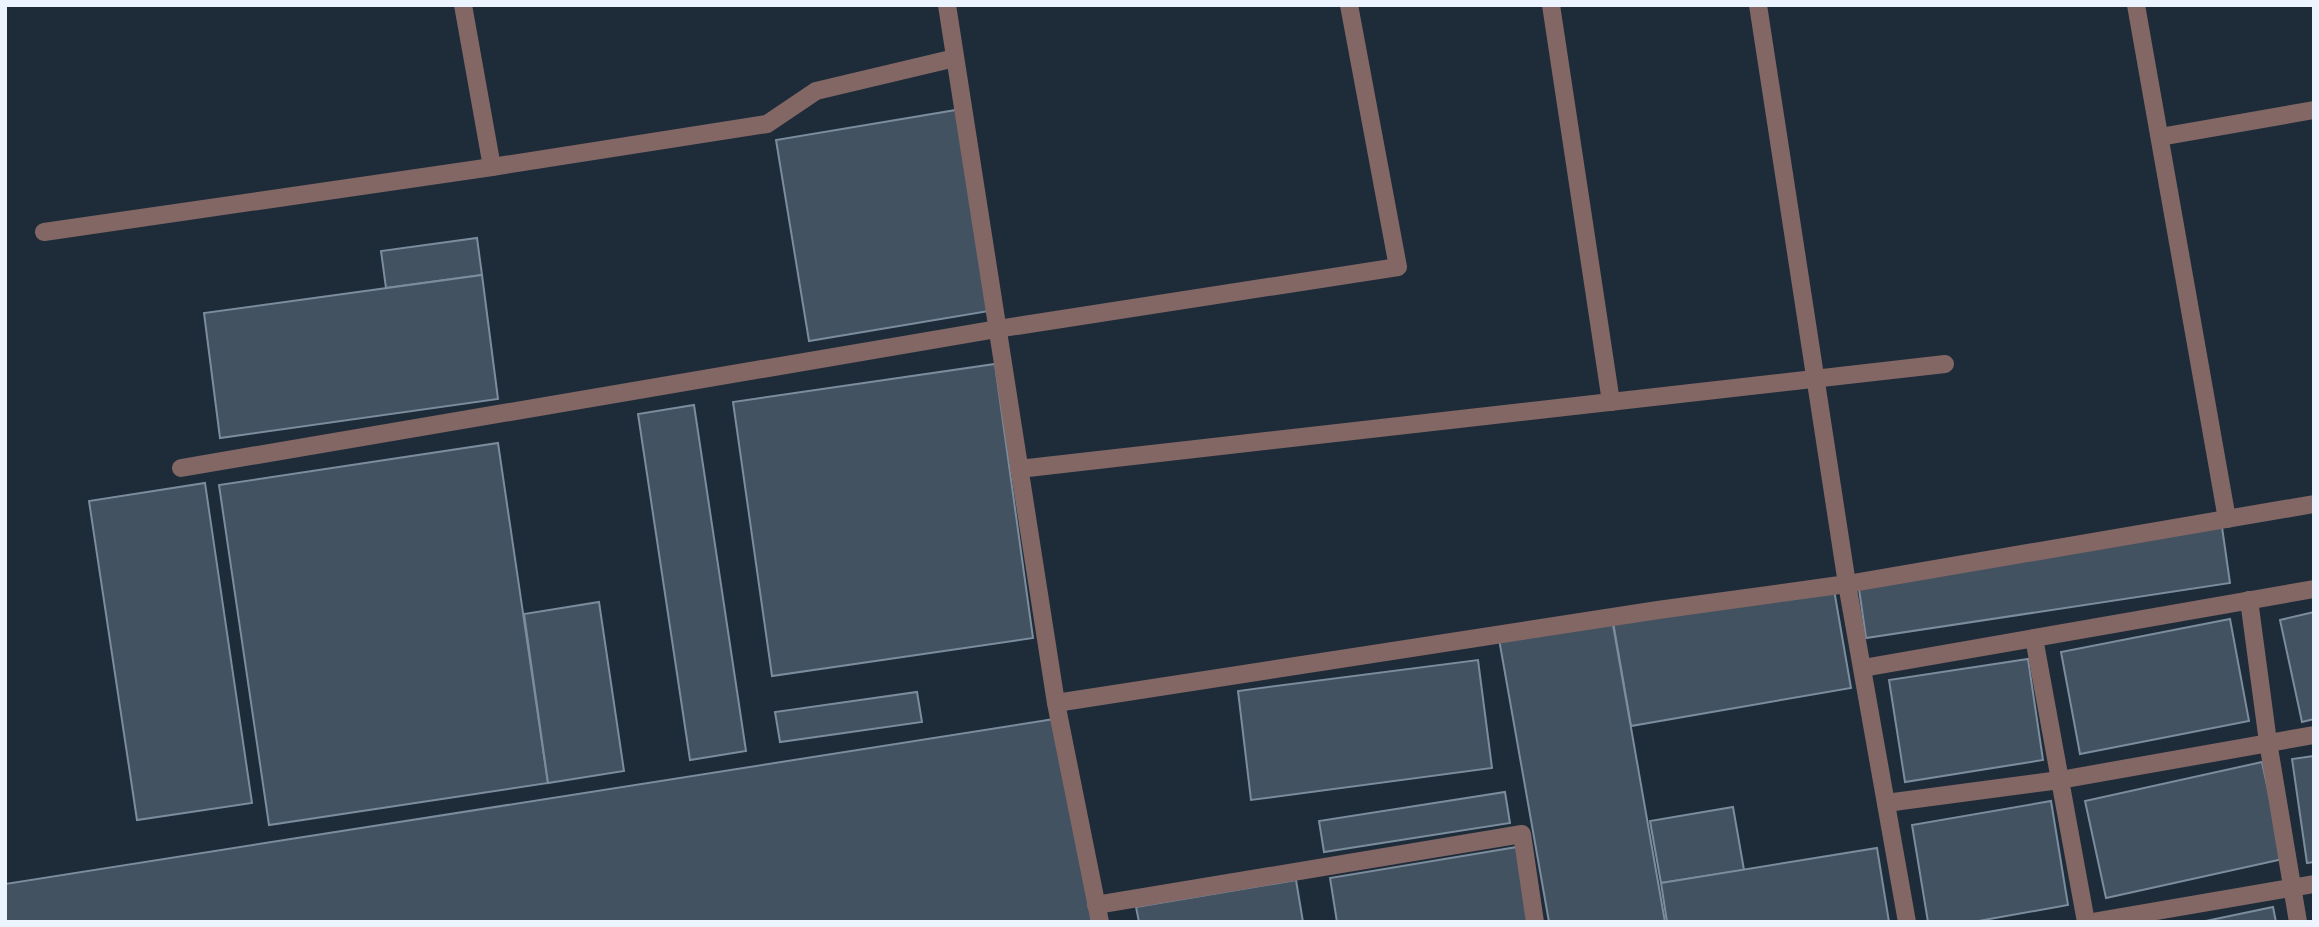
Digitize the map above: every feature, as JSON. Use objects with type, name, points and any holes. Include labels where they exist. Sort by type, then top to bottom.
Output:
[{"type":"street","points":[[463,5],[492,167]]},
{"type":"street","points":[[947,5],[1056,703],[1098,913],[1522,834],[1535,922]]},
{"type":"street","points":[[181,468],[998,329],[1398,267],[1349,5]]},
{"type":"street","points":[[1550,5],[1611,402]]},
{"type":"street","points":[[1758,5],[1847,584],[1907,922]]},
{"type":"street","points":[[2136,5],[2227,519]]},
{"type":"street","points":[[44,232],[767,124],[816,91],[955,58]]},
{"type":"street","points":[[2160,137],[2314,110]]},
{"type":"street","points":[[1019,469],[1945,364]]},
{"type":"street","points":[[1056,703],[1658,610],[1847,584],[2314,504]]},
{"type":"street","points":[[1863,668],[2314,589]]},
{"type":"street","points":[[2249,600],[2268,742],[2298,922]]},
{"type":"street","points":[[2034,638],[2086,922]]},
{"type":"street","points":[[1886,803],[2060,780],[2314,735]]},
{"type":"street","points":[[2092,922],[2314,884]]},
{"type":"building","points":[[956,110],[989,311],[809,341],[776,140]]},
{"type":"building","points":[[477,238],[482,275],[386,288],[381,251]]},
{"type":"building","points":[[482,275],[498,399],[220,438],[204,313]]},
{"type":"building","points":[[995,364],[1033,638],[772,676],[733,402]]},
{"type":"building","points":[[694,405],[746,751],[690,760],[638,414]]},
{"type":"building","points":[[498,443],[548,783],[269,825],[219,485]]},
{"type":"building","points":[[205,483],[252,803],[137,820],[89,501]]},
{"type":"building","points":[[2221,520],[2230,583],[1866,638],[1857,575]]},
{"type":"building","points":[[1833,584],[1851,688],[1631,726],[1613,622]]},
{"type":"building","points":[[599,602],[624,771],[548,783],[524,614]]},
{"type":"building","points":[[2314,612],[2314,719],[2302,722],[2280,620]]},
{"type":"building","points":[[1612,619],[1665,922],[1549,922],[1499,639]]},
{"type":"building","points":[[2230,619],[2249,721],[2080,754],[2061,652]]},
{"type":"building","points":[[2028,659],[2043,760],[1905,782],[1889,680]]},
{"type":"building","points":[[1478,660],[1492,768],[1251,800],[1238,691]]},
{"type":"building","points":[[917,692],[922,722],[780,742],[775,712]]},
{"type":"building","points":[[1061,718],[1092,922],[5,922],[5,884]]},
{"type":"building","points":[[2314,756],[2314,862],[2307,863],[2292,759]]},
{"type":"building","points":[[2262,762],[2283,859],[2106,898],[2085,801]]},
{"type":"building","points":[[1505,792],[1510,823],[1324,852],[1319,821]]},
{"type":"building","points":[[2051,801],[2068,905],[1973,922],[1928,922],[1912,825]]},
{"type":"building","points":[[1733,807],[1744,870],[1661,883],[1650,821]]},
{"type":"building","points":[[1517,847],[1529,922],[1337,922],[1330,878]]},
{"type":"building","points":[[1877,848],[1889,922],[1667,922],[1661,883]]},
{"type":"building","points":[[1296,880],[1303,922],[1139,922],[1136,907]]},
{"type":"building","points":[[2273,907],[2276,922],[2201,922]]}]
